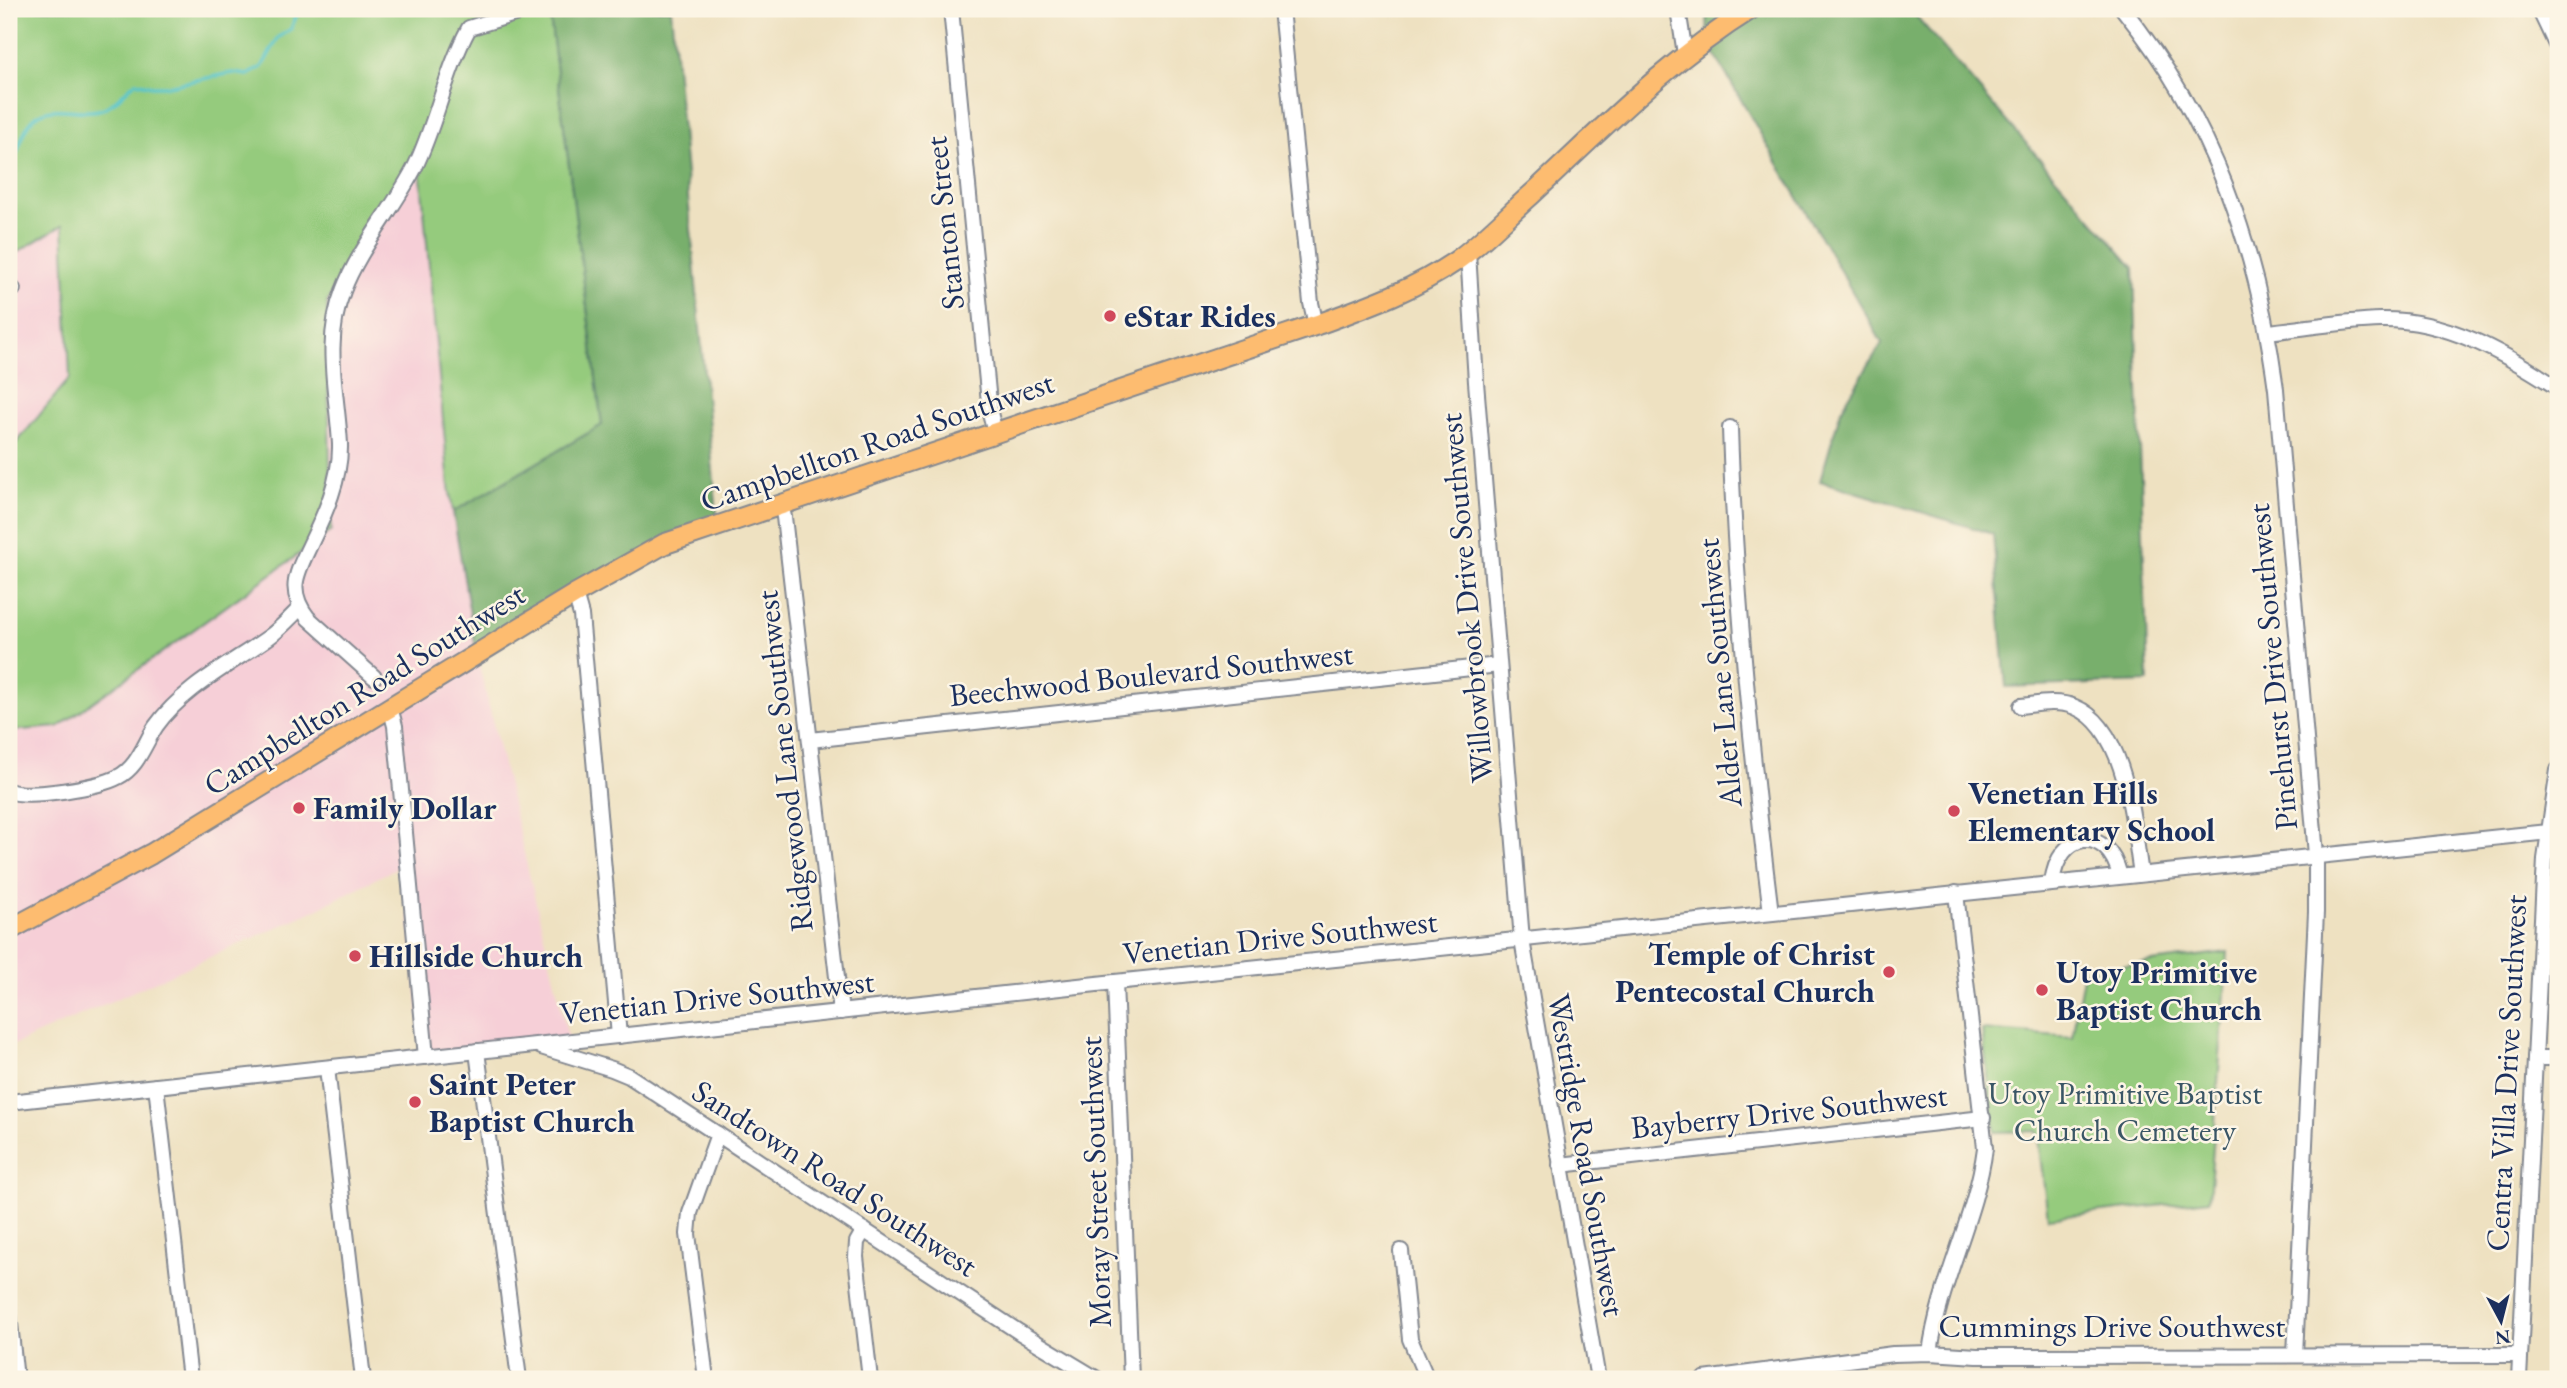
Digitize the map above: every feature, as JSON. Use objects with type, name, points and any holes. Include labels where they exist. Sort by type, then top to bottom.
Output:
[{"type":"main road","name":"Campbellton Road Southwest","points":[[9,930],[151,855],[575,594],[664,544],[1316,325],[1395,296],[1425,281],[1468,252],[1640,91],[1685,54],[1751,9]]},
{"type":"street","points":[[374,677],[308,618],[300,608],[295,593],[296,574],[325,515],[339,464],[340,444],[331,349],[334,319],[354,266],[395,204],[416,164],[434,120],[456,51],[468,28],[531,9]]},
{"type":"street","name":"Stanton Street","points":[[951,9],[990,413],[995,432]]},
{"type":"street","points":[[1281,9],[1311,303],[1316,325]]},
{"type":"street","points":[[1678,9],[1685,54]]},
{"type":"street","name":"Pinehurst Drive Southwest","points":[[2123,9],[2175,82],[2206,138],[2233,203],[2253,265],[2268,332],[2276,389],[2316,855],[2316,912],[2295,1355]]},
{"type":"street","points":[[2539,9],[2548,33],[2558,49]]},
{"type":"street","name":"Willowbrook Drive Southwest","points":[[1468,252],[1476,382],[1522,940]]},
{"type":"street","points":[[2268,332],[2381,320],[2407,322],[2476,340],[2505,354],[2558,388]]},
{"type":"street","name":"Alder Lane Southwest","points":[[1730,428],[1732,499],[1740,596],[1758,803],[1771,913]]},
{"type":"street","name":"Ridgewood Lane Southwest","points":[[781,504],[841,1012]]},
{"type":"street","points":[[575,594],[581,615],[619,1036]]},
{"type":"street","points":[[9,791],[36,794],[107,782],[121,776],[133,766],[157,726],[176,704],[272,635],[300,608]]},
{"type":"street","name":"Beechwood Boulevard Southwest","points":[[810,740],[1499,665]]},
{"type":"street","points":[[2021,706],[2053,703],[2074,707],[2088,716],[2109,739],[2120,765],[2141,874]]},
{"type":"street","points":[[390,707],[396,726],[426,1057]]},
{"type":"street","name":"Centra Villa Drive Southwest","points":[[2519,1379],[2545,859],[2554,831],[2558,770]]},
{"type":"street","name":"Venetian Drive Southwest","points":[[9,1102],[1115,982],[2554,831]]},
{"type":"street","points":[[2052,883],[2053,872],[2062,852],[2077,841],[2098,842],[2111,853],[2120,876]]},
{"type":"street","points":[[1930,1353],[1934,1322],[1981,1176],[1985,1148],[1956,893]]},
{"type":"street","name":"Westridge Road Southwest","points":[[1522,940],[1598,1379]]},
{"type":"street","name":"Moray Street Southwest","points":[[1115,982],[1131,1379]]},
{"type":"street","name":"Sandtown Road Southwest","points":[[533,1045],[629,1076],[1019,1332],[1097,1379]]},
{"type":"street","points":[[477,1051],[519,1379]]},
{"type":"street","points":[[2535,1058],[2558,1058]]},
{"type":"street","points":[[327,1068],[363,1379]]},
{"type":"street","points":[[156,1086],[190,1379]]},
{"type":"street","name":"Bayberry Drive Southwest","points":[[1560,1165],[1983,1118]]},
{"type":"street","points":[[706,1379],[688,1234],[690,1213],[718,1134]]},
{"type":"street","points":[[864,1230],[858,1242],[856,1257],[870,1379]]},
{"type":"street","points":[[1401,1251],[1410,1339],[1427,1379]]},
{"type":"street","points":[[9,1314],[16,1379]]},
{"type":"street","name":"Cummings Drive Southwest","points":[[1704,1379],[1893,1354],[2520,1355]]},
{"type":"shaded area","points":[[420,155],[449,486],[477,656],[569,1041],[422,1054],[404,864],[311,912],[9,1047],[9,731],[58,727],[331,531],[327,302]]},
{"type":"shaded area","points":[[63,224],[70,378],[9,452],[9,257]]},
{"type":"green space","points":[[9,9],[549,9],[602,425],[453,512],[419,156],[327,302],[331,531],[58,727],[9,731],[9,452],[70,378],[63,225],[9,257]]},
{"type":"green space","points":[[549,9],[671,9],[717,515],[641,553],[477,656],[453,512],[602,425]]},
{"type":"green space","points":[[1707,9],[1910,9],[2134,268],[2148,682],[2006,687],[1993,534],[1820,481],[1841,410],[1882,343],[1708,43]]},
{"type":"green space","name":"Utoy Primitive Baptist Church Cemetery","points":[[2228,952],[2209,1200],[2048,1218],[2037,1131],[1995,1132],[1982,1030],[2072,1037],[2084,971]]},
{"type":"waterway","points":[[9,168],[29,125],[41,113],[102,109],[116,101],[136,82],[168,86],[232,73],[248,75],[262,67],[278,38],[291,29],[299,9]]},
{"type":"place","name":"eStar Rides","points":[[1110,316]]},
{"type":"place","name":"Family Dollar","points":[[299,808]]},
{"type":"place","name":"Venetian Hills Elementary School","points":[[1954,811]]},
{"type":"place","name":"Hillside Church","points":[[355,956]]},
{"type":"place","name":"Temple of Christ Pentecostal Church","points":[[1889,972]]},
{"type":"place","name":"Utoy Primitive Baptist Church","points":[[2042,990]]},
{"type":"place","name":"Saint Peter Baptist Church","points":[[415,1102]]}]
